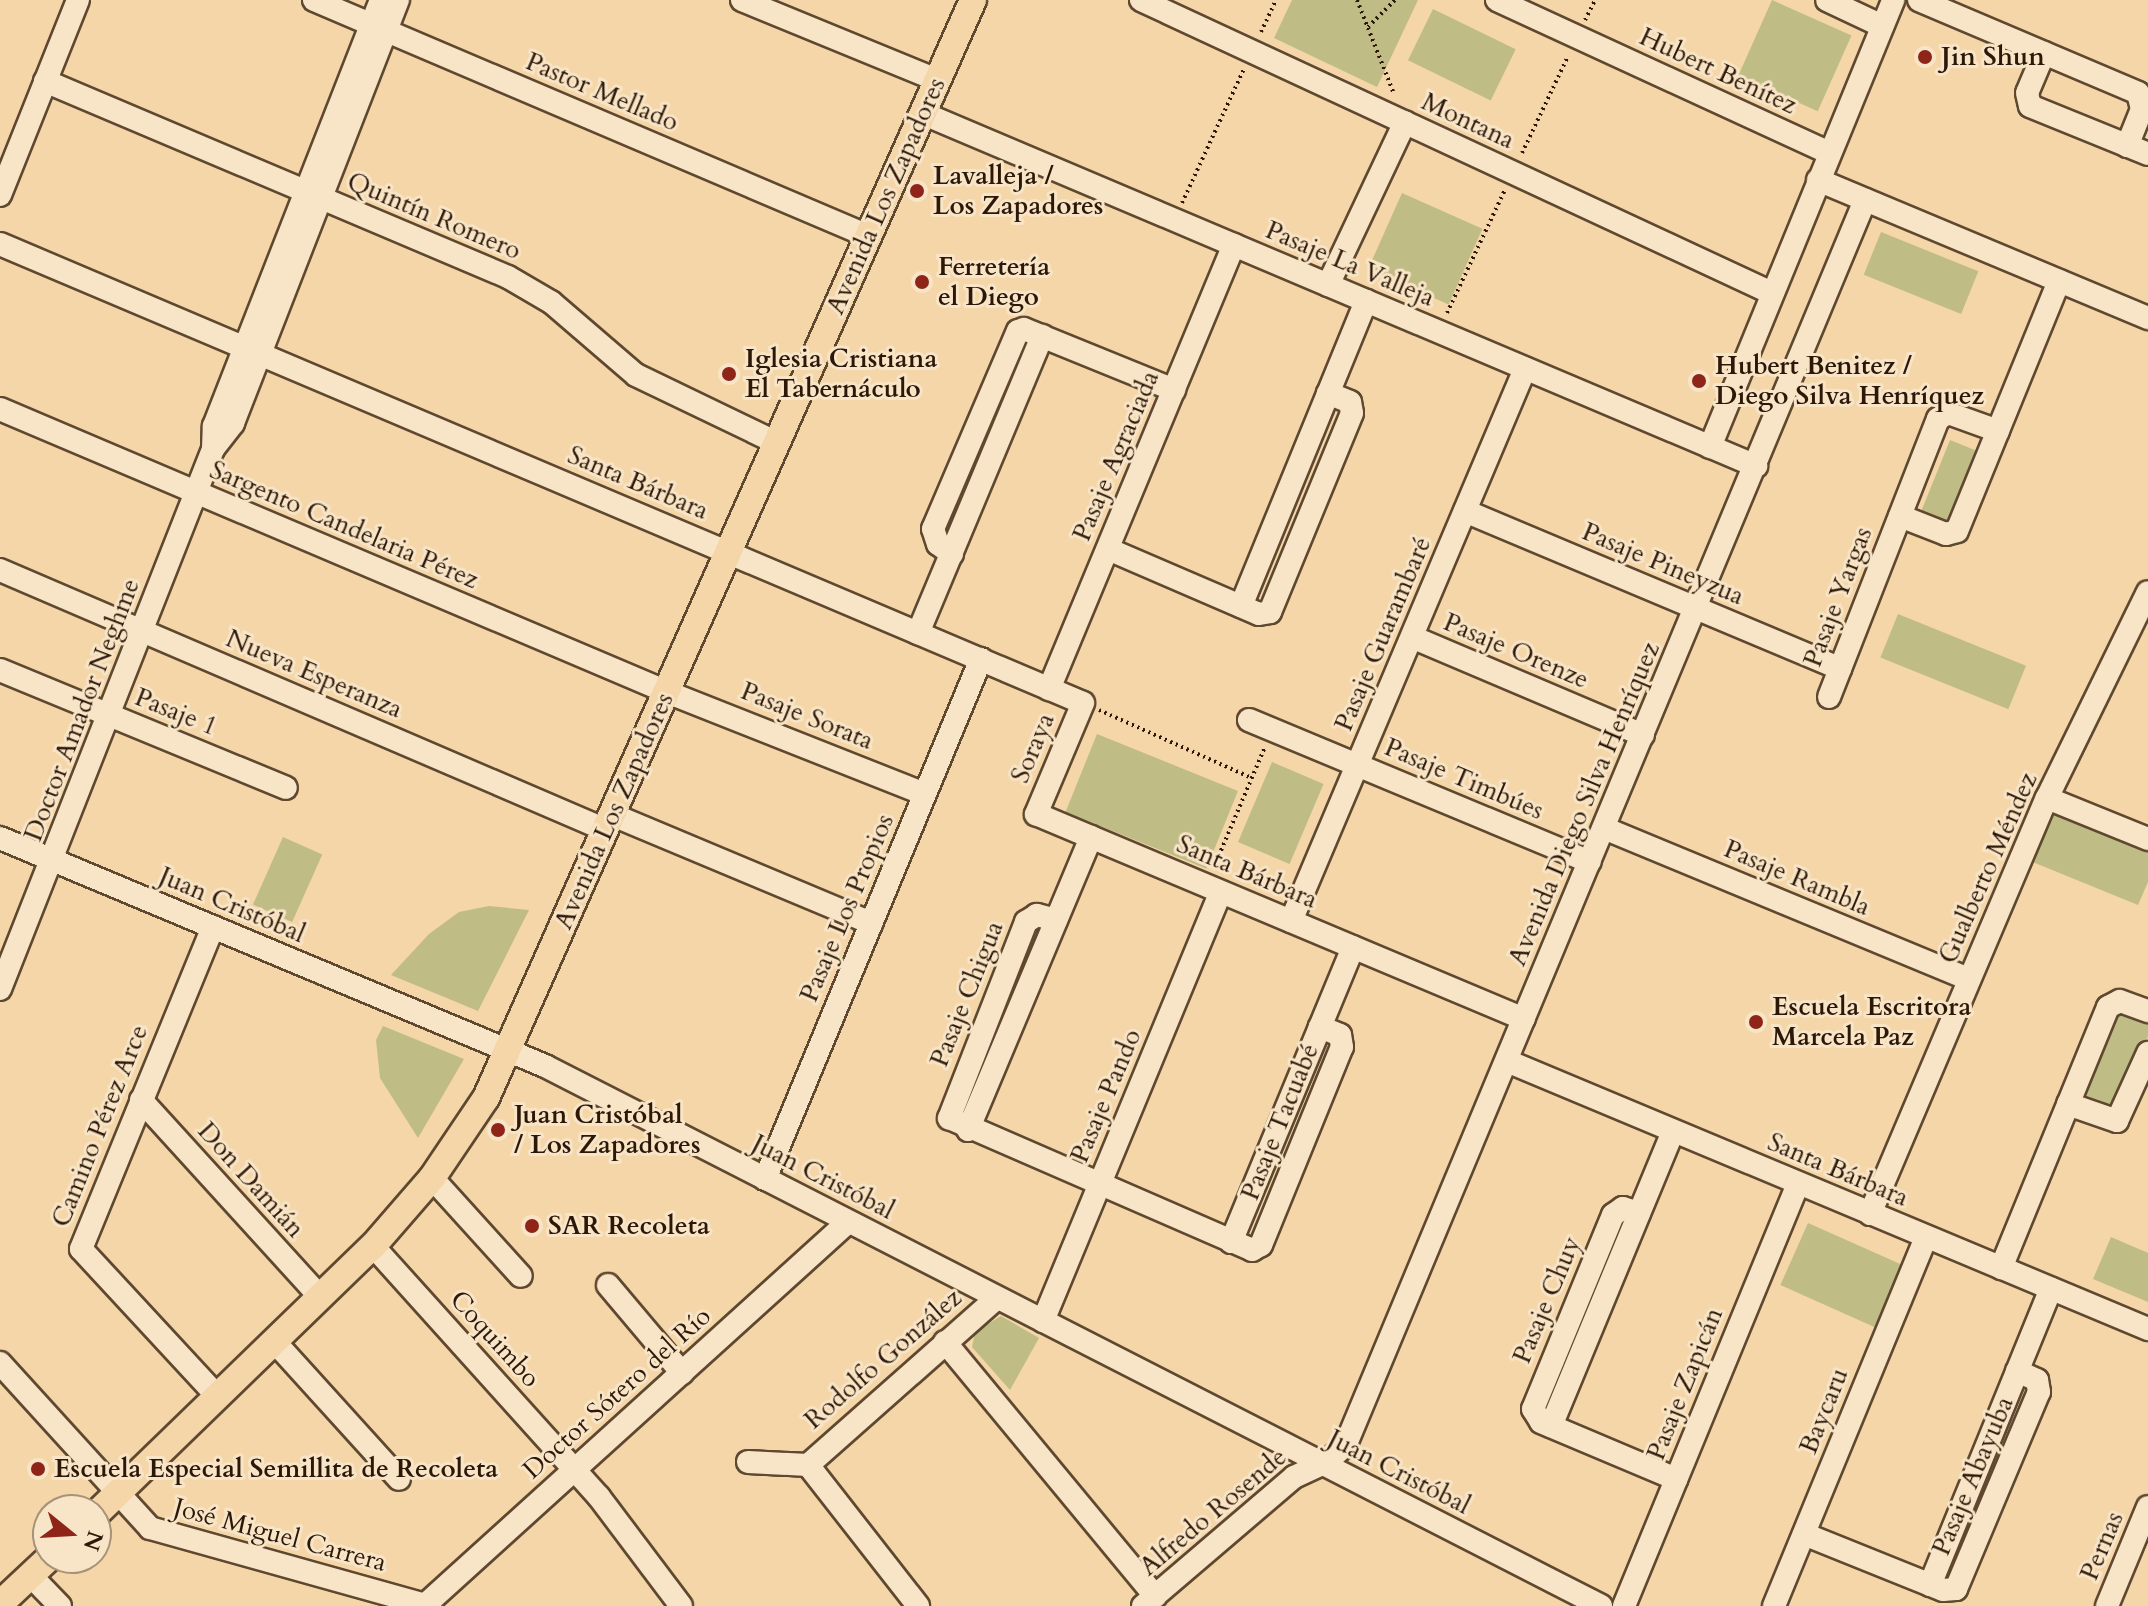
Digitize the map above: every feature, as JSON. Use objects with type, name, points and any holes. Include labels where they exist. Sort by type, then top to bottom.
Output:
[{"type":"main road","name":"Avenida Los Zapadores","points":[[112,1499],[373,1246],[432,1178],[486,1098],[973,0]]},
{"type":"main road","points":[[0,1603],[32,1574]]},
{"type":"street","points":[[0,195],[78,0]]},
{"type":"street","name":"Pastor Mellado","points":[[314,0],[868,236]]},
{"type":"street","name":"Doctor Amador Neghme","points":[[379,28],[381,0]]},
{"type":"street","name":"Doctor Amador Neghme","points":[[0,989],[54,861],[213,449],[233,423],[252,350],[379,28],[398,0]]},
{"type":"street","points":[[742,0],[937,80]]},
{"type":"street","name":"Montana","points":[[1141,0],[1772,293]]},
{"type":"street","name":"Hubert Benítez","points":[[1497,0],[1829,153]]},
{"type":"street","points":[[1827,0],[1882,26]]},
{"type":"street","points":[[1710,447],[1893,0]]},
{"type":"street","points":[[1919,0],[2044,53],[2138,93],[2142,109],[2138,150],[2030,106],[2027,93],[2044,53]]},
{"type":"street","name":"Quintín Romero","points":[[45,81],[530,289],[636,375],[777,443]]},
{"type":"street","name":"Pasaje La Valleja","points":[[922,113],[1756,466]]},
{"type":"street","points":[[1328,285],[1405,122]]},
{"type":"street","points":[[1818,180],[2148,318]]},
{"type":"street","name":"Avenida Diego Silva Henríquez","points":[[1320,1463],[1346,1444],[1865,200]]},
{"type":"street","name":"Santa Bárbara","points":[[0,244],[1083,703]]},
{"type":"street","name":"Pasaje Agraciada","points":[[1049,689],[1234,245]]},
{"type":"street","name":"Pasaje Yargas","points":[[1900,516],[1950,535],[1957,531],[2059,281]]},
{"type":"street","points":[[1108,549],[1263,615],[1272,609],[1352,413],[1350,402],[1328,393],[1366,301]]},
{"type":"street","points":[[918,633],[952,554],[935,540],[935,524],[1016,334],[1024,329],[1174,390]]},
{"type":"street","name":"Pasaje Guarambaré","points":[[1291,921],[1525,369]]},
{"type":"street","name":"Sargento Candelaria Pérez","points":[[0,409],[667,692]]},
{"type":"street","name":"Pasaje Yargas","points":[[1829,697],[1940,416],[1953,414],[1998,431]]},
{"type":"street","name":"Pasaje Pineyzua","points":[[1465,511],[1840,669]]},
{"type":"street","name":"Nueva Esperanza","points":[[0,570],[610,823],[871,923]]},
{"type":"street","name":"Gualberto Méndez","points":[[1870,1214],[2047,798],[2148,592]]},
{"type":"street","name":"Pasaje Orenze","points":[[1412,637],[1643,735]]},
{"type":"street","name":"Pasaje Los Propios","points":[[765,1179],[981,659]]},
{"type":"street","name":"Pasaje 1","points":[[0,670],[286,788]]},
{"type":"street","name":"Pasaje Sorata","points":[[667,692],[925,794]]},
{"type":"street","name":"Soraya","points":[[1036,814],[1083,703]]},
{"type":"street","name":"Pasaje Timbúes","points":[[1249,720],[1590,862]]},
{"type":"street","points":[[2047,798],[2148,839]]},
{"type":"street","name":"Santa Bárbara","points":[[1036,814],[1524,1019]]},
{"type":"street","name":"Pasaje Rambla","points":[[1604,828],[1969,979]]},
{"type":"street","name":"Pasaje Chigua","points":[[1091,837],[1056,920],[959,1124],[1099,1186]]},
{"type":"street","name":"Juan Cristóbal","points":[[0,838],[509,1051],[1601,1606]]},
{"type":"street","name":"Pasaje Pando","points":[[1043,1321],[1099,1186],[1213,889]]},
{"type":"street","name":"Camino Pérez Arce","points":[[213,927],[81,1249],[218,1397]]},
{"type":"street","name":"Pasaje Tacuabé","points":[[1320,1027],[1340,1035],[1342,1047],[1256,1250],[1231,1242],[1353,947]]},
{"type":"street","points":[[2001,1268],[2108,1007],[2120,1001],[2148,1011]]},
{"type":"street","points":[[2068,1104],[2117,1121],[2148,1053]]},
{"type":"street","name":"Santa Bárbara","points":[[1507,1061],[2148,1329]]},
{"type":"street","name":"Don Damián","points":[[141,1100],[320,1297]]},
{"type":"street","name":"Pasaje Chuy","points":[[1673,1131],[1639,1213],[1623,1208],[1613,1215],[1540,1389],[1533,1415],[1551,1426],[1676,1479]]},
{"type":"street","points":[[432,1178],[521,1276]]},
{"type":"street","name":"Pasaje Zapicán","points":[[1624,1606],[1798,1184]]},
{"type":"street","points":[[1099,1186],[1231,1242]]},
{"type":"street","name":"Doctor Sótero del Río","points":[[426,1605],[848,1222]]},
{"type":"street","name":"Baycaru","points":[[1774,1606],[1926,1238]]},
{"type":"street","name":"Coquimbo","points":[[373,1246],[575,1470],[681,1606]]},
{"type":"street","points":[[608,1285],[682,1373]]},
{"type":"street","name":"Pasaje Abayuba","points":[[1804,1534],[1930,1585],[2051,1289]]},
{"type":"street","name":"Rodolfo González","points":[[808,1465],[997,1298]]},
{"type":"street","points":[[274,1341],[399,1479]]},
{"type":"street","points":[[945,1342],[1149,1601]]},
{"type":"street","name":"José Miguel Carrera","points":[[0,1363],[119,1492],[140,1520],[156,1530],[426,1605]]},
{"type":"street","points":[[748,1462],[808,1465],[918,1606]]},
{"type":"street","name":"Alfredo Rosende","points":[[1149,1601],[1294,1477],[1320,1463]]},
{"type":"street","name":"Pernas","points":[[2107,1606],[2146,1517]]},
{"type":"street","points":[[44,1574],[60,1606]]},
{"type":"path","points":[[1174,220],[1276,0]]},
{"type":"path","points":[[1357,0],[1405,122]]},
{"type":"path","points":[[1368,27],[1395,0]]},
{"type":"path","points":[[1083,703],[1252,778]]},
{"type":"path","points":[[1213,889],[1272,730]]},
{"type":"shaded area","points":[[1292,0],[1418,0],[1377,87],[1274,38]]},
{"type":"shaded area","points":[[1772,0],[1851,35],[1818,111],[1738,76]]},
{"type":"shaded area","points":[[1433,9],[1516,49],[1491,101],[1408,60]]},
{"type":"shaded area","points":[[1402,193],[1482,229],[1449,305],[1368,269]]},
{"type":"shaded area","points":[[1881,232],[1978,271],[1961,314],[1864,275]]},
{"type":"shaded area","points":[[1950,440],[1980,452],[1950,525],[1920,513]]},
{"type":"shaded area","points":[[1898,614],[2026,666],[2008,709],[1880,658]]},
{"type":"shaded area","points":[[1097,734],[1238,791],[1206,869],[1066,812]]},
{"type":"shaded area","points":[[1272,762],[1324,784],[1290,864],[1238,842]]},
{"type":"shaded area","points":[[2050,811],[2148,850],[2148,882],[2138,905],[2030,861]]},
{"type":"shaded area","points":[[283,837],[322,854],[292,922],[253,905]]},
{"type":"shaded area","points":[[489,906],[529,910],[478,1011],[391,975],[429,934],[459,912]]},
{"type":"shaded area","points":[[2121,1009],[2148,1021],[2148,1036],[2116,1112],[2079,1099],[2112,1012]]},
{"type":"shaded area","points":[[383,1026],[464,1059],[418,1138],[380,1078],[376,1040]]},
{"type":"shaded area","points":[[1808,1223],[1908,1267],[1880,1329],[1780,1285]]},
{"type":"shaded area","points":[[2111,1237],[2148,1253],[2148,1302],[2093,1279]]},
{"type":"shaded area","points":[[1001,1316],[1039,1338],[1010,1390],[972,1347],[975,1332]]},
{"type":"place","name":"Jin Shun","points":[[1925,57]]},
{"type":"place","name":"Lavalleja / Los Zapadores","points":[[917,191]]},
{"type":"place","name":"Ferretería el Diego","points":[[922,282]]},
{"type":"place","name":"Iglesia Cristiana El Tabernáculo","points":[[729,374]]},
{"type":"place","name":"Hubert Benitez / Diego Silva Henríquez","points":[[1699,381]]},
{"type":"place","name":"Escuela Escritora Marcela Paz","points":[[1756,1022]]},
{"type":"place","name":"Juan Cristóbal / Los Zapadores","points":[[498,1130]]},
{"type":"place","name":"SAR Recoleta","points":[[532,1226]]},
{"type":"place","name":"Escuela Especial Semillita de Recoleta","points":[[38,1469]]}]
